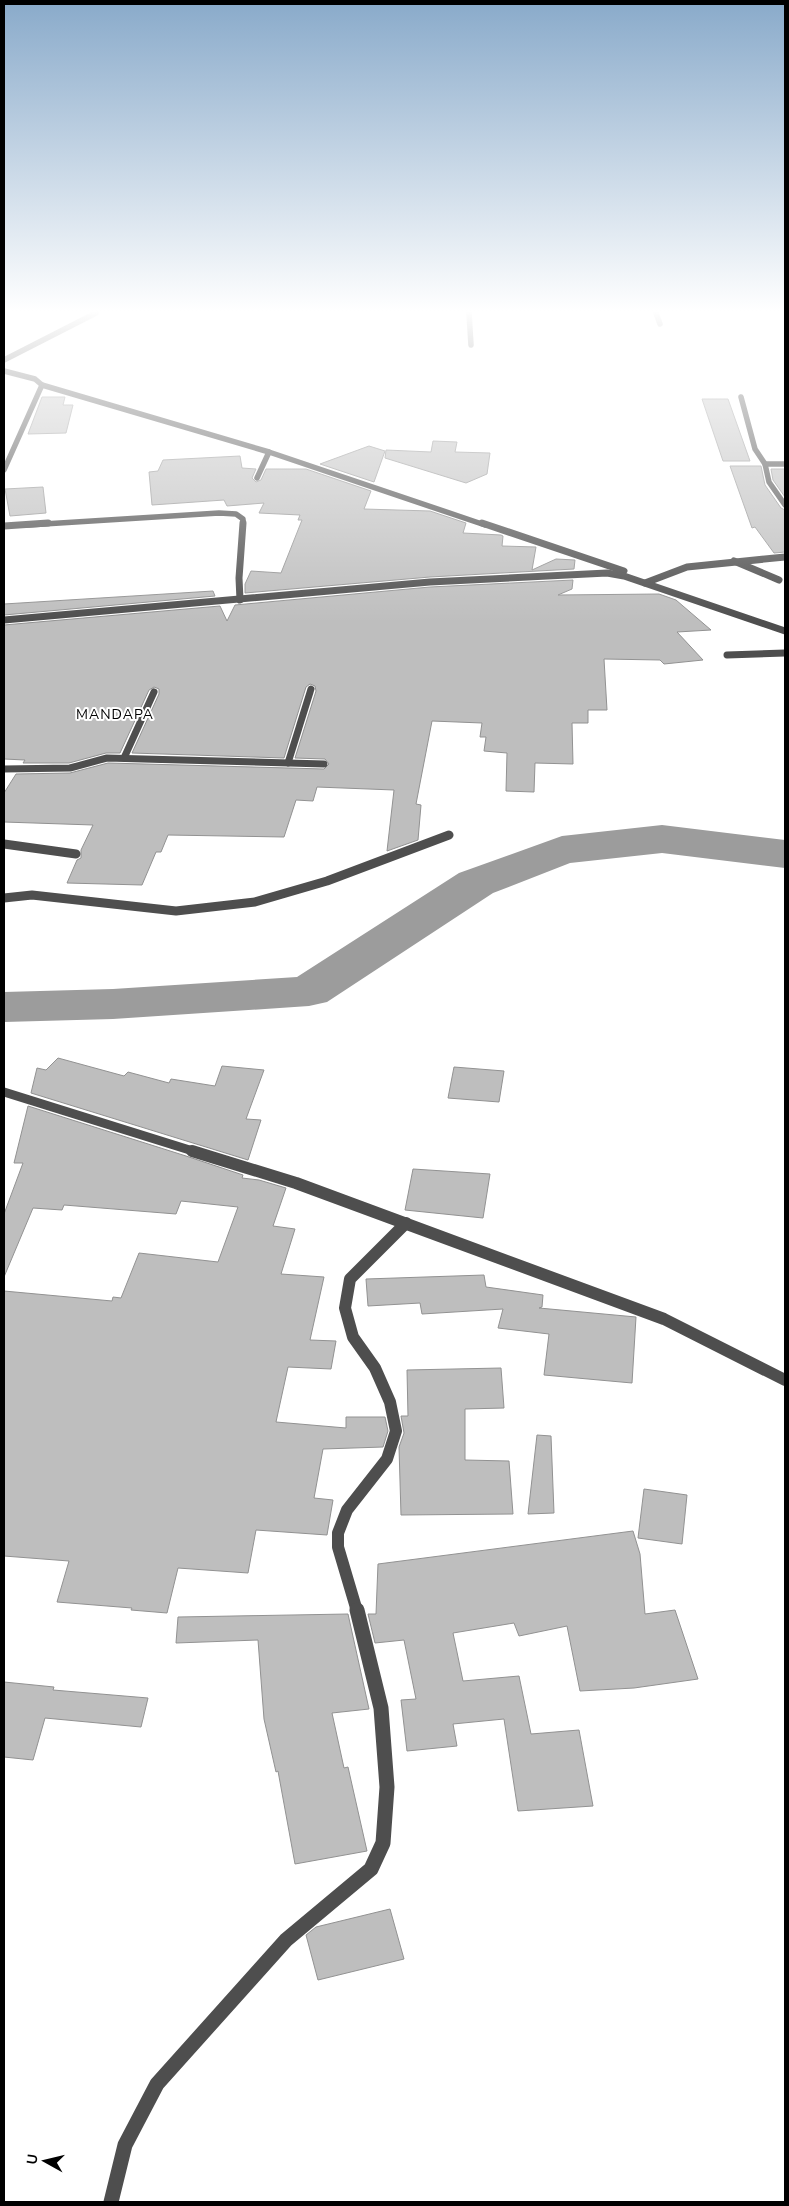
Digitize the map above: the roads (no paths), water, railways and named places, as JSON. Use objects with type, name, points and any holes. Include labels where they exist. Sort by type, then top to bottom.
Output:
[{"type":"street","points":[[4,470],[28,416]]},
{"type":"street","points":[[147,416],[269,452],[651,580],[785,631]]},
{"type":"street","points":[[746,416],[755,449],[765,464],[769,482],[785,505]]},
{"type":"street","points":[[257,478],[269,452]]},
{"type":"street","points":[[765,464],[785,464]]},
{"type":"street","points":[[4,526],[219,513],[236,514],[243,519],[240,600]]},
{"type":"street","points":[[4,620],[430,582],[607,573],[651,580],[687,567],[785,557]]},
{"type":"street","points":[[733,561],[779,580]]},
{"type":"street","points":[[727,655],[785,653]]},
{"type":"street","points":[[288,763],[311,689]]},
{"type":"street","points":[[124,758],[154,692]]},
{"type":"street","points":[[4,769],[70,768],[107,758],[324,764]]},
{"type":"street","points":[[4,898],[32,894],[176,910],[255,902],[327,881],[449,836]]},
{"type":"street","points":[[4,844],[76,854]]},
{"type":"street","points":[[4,1092],[296,1183],[406,1223],[664,1319],[785,1380]]},
{"type":"street","points":[[111,2202],[125,2146],[157,2084],[286,1940],[371,1869],[383,1843],[387,1787],[381,1708],[361,1624],[338,1547],[338,1533],[347,1510],[388,1459],[396,1431],[390,1402],[376,1368],[353,1337],[345,1308],[350,1280],[374,1252],[406,1223]]},
{"type":"waterway","points":[[4,1007],[113,1004],[309,991],[476,883],[562,850],[662,839],[785,854]]},
{"type":"district","name":"MANDAPA","points":[[115,714]]}]
